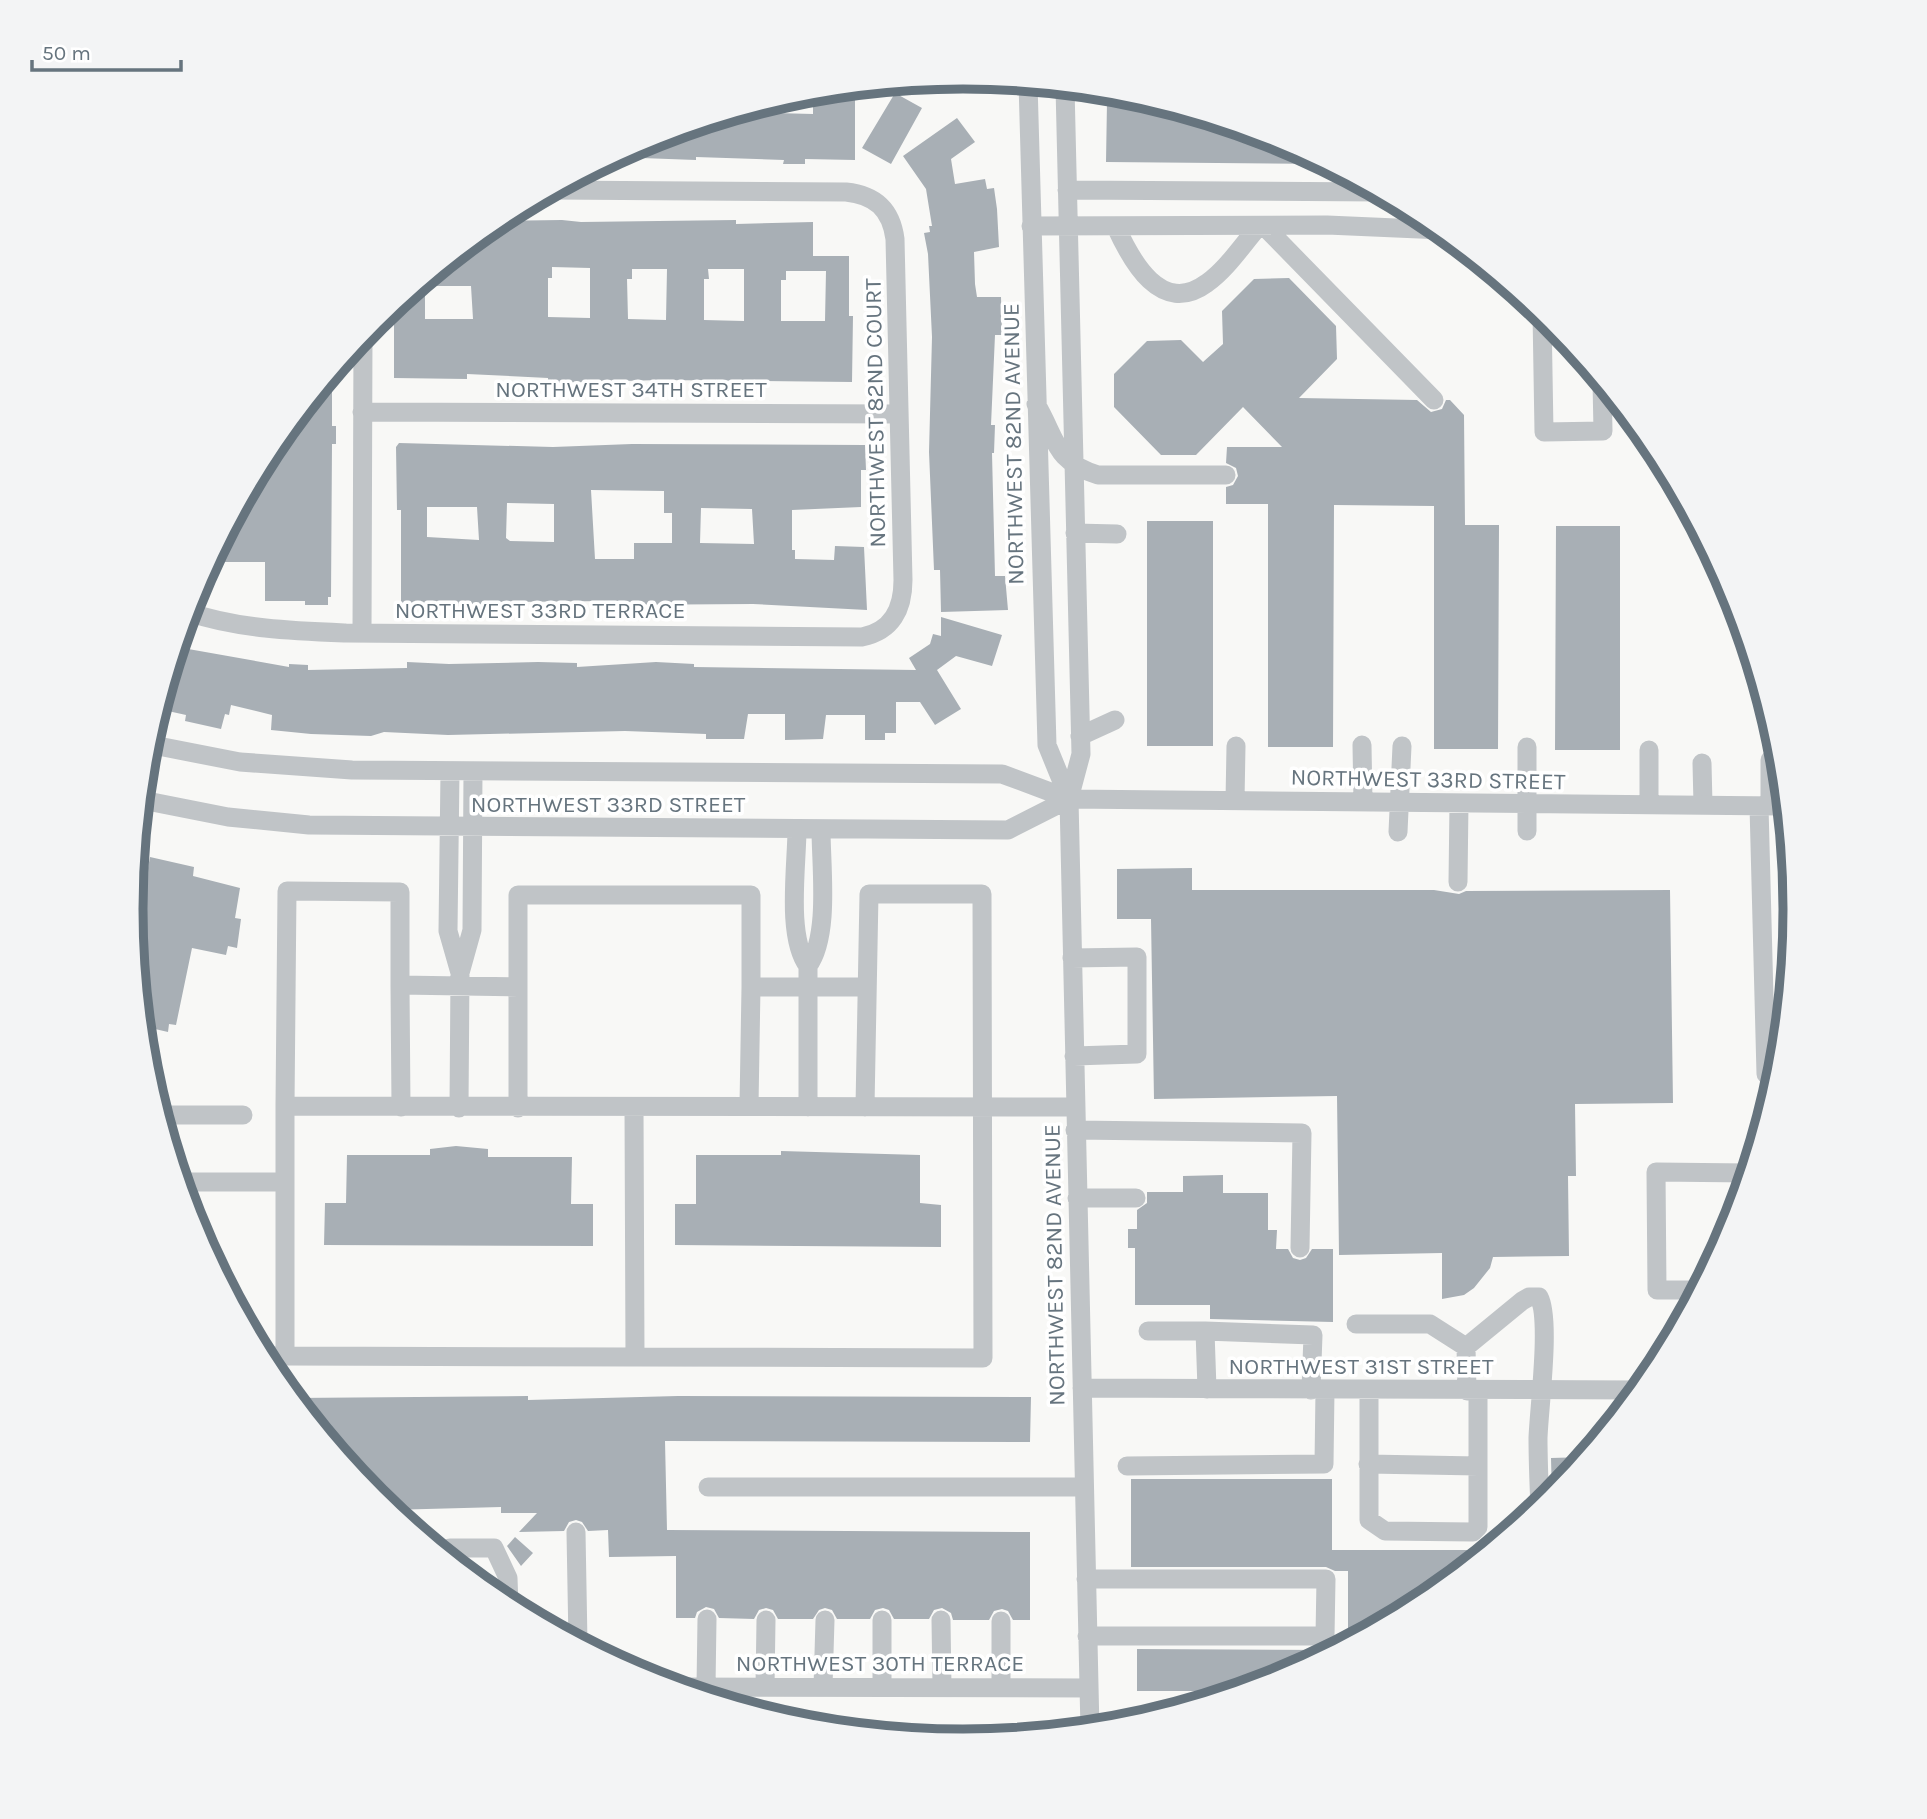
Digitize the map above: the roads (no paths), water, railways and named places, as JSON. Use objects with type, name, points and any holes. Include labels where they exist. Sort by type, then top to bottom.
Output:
[{"type":"street","name":"NORTHWEST 82ND AVENUE","points":[[1028,92],[1047,745],[1069,799]]},
{"type":"street","name":"NORTHWEST 82ND AVENUE","points":[[1065,95],[1081,754],[1069,799],[1090,1720]]},
{"type":"street","name":"NORTHWEST 82ND COURT","points":[[570,190],[846,192],[865,195],[879,203],[889,216],[895,239],[903,593],[899,610],[890,623]]},
{"type":"street","points":[[1067,190],[1360,192]]},
{"type":"street","points":[[1031,226],[1327,225],[1422,229]]},
{"type":"street","points":[[1116,226],[1145,278],[1160,287],[1181,292],[1210,282],[1261,226]]},
{"type":"street","points":[[1261,226],[1434,400]]},
{"type":"street","points":[[1542,327],[1544,432],[1603,431],[1602,396]]},
{"type":"street","points":[[362,633],[363,351]]},
{"type":"street","points":[[1036,404],[1052,430],[1054,446],[1074,464],[1098,475],[1226,475]]},
{"type":"street","name":"NORTHWEST 34TH STREET","points":[[362,412],[899,414]]},
{"type":"street","points":[[1075,533],[1117,534]]},
{"type":"street","name":"NORTHWEST 33RD TERRACE","points":[[199,615],[280,629],[362,633],[862,637],[878,632],[890,623]]},
{"type":"street","points":[[1080,736],[1115,720]]},
{"type":"street","points":[[1362,745],[1363,802]]},
{"type":"street","name":"NORTHWEST 33RD STREET","points":[[160,746],[268,765],[450,771],[1002,774],[1069,799],[1771,806]]},
{"type":"street","points":[[1235,801],[1236,746]]},
{"type":"street","points":[[1398,832],[1402,746]]},
{"type":"street","points":[[1527,747],[1527,831]]},
{"type":"street","points":[[1648,805],[1649,750]]},
{"type":"street","points":[[1766,1074],[1770,761]]},
{"type":"street","points":[[1702,763],[1703,805]]},
{"type":"street","points":[[450,771],[448,931],[460,979]]},
{"type":"street","points":[[459,1108],[460,979],[472,930],[473,771]]},
{"type":"street","name":"NORTHWEST 33RD STREET","points":[[150,802],[213,815],[281,823],[450,827],[1008,830],[1069,799]]},
{"type":"street","points":[[1458,881],[1459,803]]},
{"type":"street","points":[[797,829],[796,938],[800,956],[808,966]]},
{"type":"street","points":[[808,1107],[808,966],[816,956],[821,932],[821,830]]},
{"type":"street","points":[[285,1356],[287,891],[400,892],[401,1107]]},
{"type":"street","points":[[275,1356],[982,1358],[982,894],[869,894],[865,1107]]},
{"type":"street","points":[[518,1108],[518,895],[751,895],[749,1106]]},
{"type":"street","points":[[1072,958],[1136,957],[1137,1054],[1074,1056]]},
{"type":"street","points":[[400,985],[460,979],[518,987]]},
{"type":"street","points":[[751,987],[867,987]]},
{"type":"street","points":[[285,1106],[1075,1107]]},
{"type":"street","points":[[634,1107],[635,1357]]},
{"type":"street","points":[[169,1115],[243,1115]]},
{"type":"street","points":[[1075,1130],[1302,1133],[1300,1248]]},
{"type":"street","points":[[1690,1290],[1657,1290],[1656,1172],[1740,1173]]},
{"type":"street","points":[[190,1182],[285,1182]]},
{"type":"street","points":[[1077,1198],[1136,1198]]},
{"type":"street","points":[[1466,1347],[1522,1301],[1529,1297],[1539,1297],[1542,1308],[1540,1493]]},
{"type":"street","points":[[1356,1324],[1430,1324],[1466,1347],[1478,1466],[1480,1520],[1473,1532],[1385,1531],[1369,1520],[1369,1391]]},
{"type":"street","points":[[1127,1466],[1325,1464],[1313,1335],[1149,1331]]},
{"type":"street","points":[[1205,1331],[1207,1390]]},
{"type":"street","name":"NORTHWEST 31ST STREET","points":[[1082,1388],[1628,1390]]},
{"type":"street","points":[[1368,1464],[1478,1466]]},
{"type":"street","points":[[708,1487],[1084,1487]]},
{"type":"street","points":[[576,1532],[578,1633]]},
{"type":"street","points":[[450,1548],[494,1548],[508,1578],[509,1592]]},
{"type":"street","points":[[1086,1579],[1326,1579],[1325,1636],[1087,1636]]},
{"type":"street","points":[[706,1687],[707,1619]]},
{"type":"street","points":[[765,1687],[766,1620]]},
{"type":"street","points":[[823,1687],[825,1620]]},
{"type":"street","points":[[882,1620],[882,1687]]},
{"type":"street","points":[[941,1620],[942,1687]]},
{"type":"street","points":[[1001,1621],[1001,1688]]},
{"type":"street","name":"NORTHWEST 30TH TERRACE","points":[[706,1687],[1089,1688]]}]
